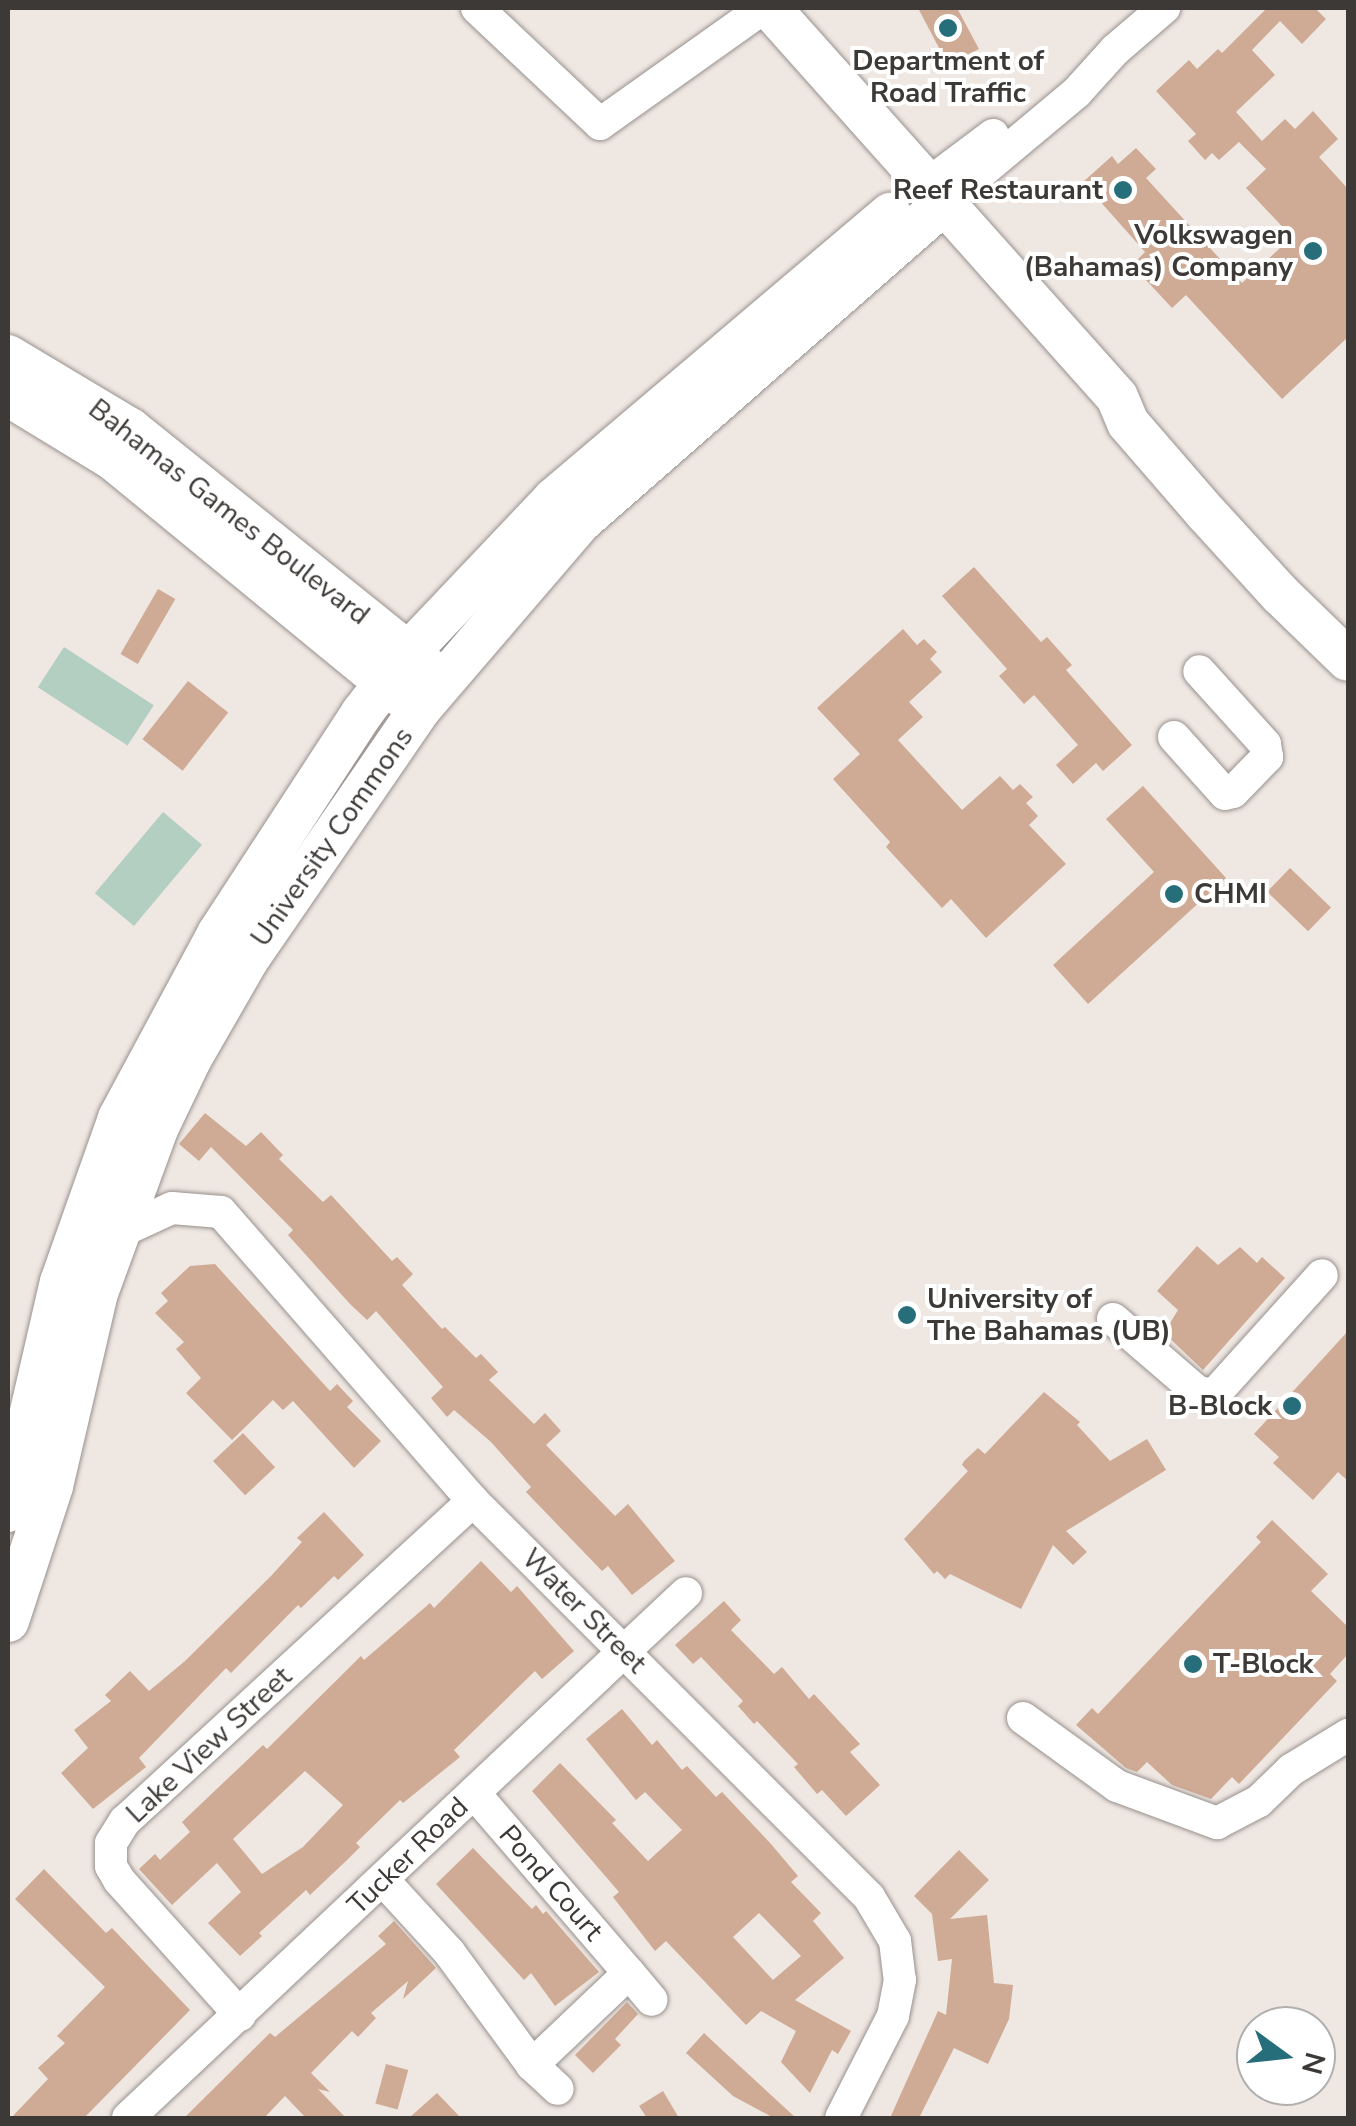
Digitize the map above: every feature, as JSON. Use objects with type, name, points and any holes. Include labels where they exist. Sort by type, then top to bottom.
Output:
[{"type":"main road","points":[[757,10],[1106,414],[1128,423],[1280,595],[1348,660]]},
{"type":"main road","name":"University Commons","points":[[8,1511],[61,1282],[119,1118],[218,934],[396,667],[554,499],[924,204]]},
{"type":"main road","name":"University Commons","points":[[8,1621],[52,1486],[97,1293],[157,1129],[248,959],[431,696],[579,523],[924,204]]},
{"type":"main road","name":"Bahamas Games Boulevard","points":[[8,356],[130,430],[431,696]]},
{"type":"main road","name":"Bahamas Games Boulevard","points":[[8,395],[112,459],[396,667]]},
{"type":"street","points":[[477,8],[600,124],[757,10]]},
{"type":"street","points":[[924,204],[1060,80],[1115,50],[1164,8]]},
{"type":"street","points":[[1174,738],[1225,794],[1233,792],[1267,757],[1264,744],[1199,671]]},
{"type":"street","name":"Water Street","points":[[120,1232],[172,1208],[221,1212],[473,1501],[869,1896],[896,1940],[898,2001],[842,2118]]},
{"type":"street","points":[[1112,1319],[1198,1392],[1214,1395],[1322,1275]]},
{"type":"street","name":"Lake View Street","points":[[240,2015],[114,1874],[111,1843],[126,1821],[473,1501]]},
{"type":"street","name":"Tucker Road","points":[[128,2118],[686,1592]]},
{"type":"street","points":[[1024,1718],[1117,1786],[1217,1823],[1258,1801],[1291,1770],[1348,1734]]},
{"type":"street","name":"Pond Court","points":[[474,1793],[652,2000]]},
{"type":"street","points":[[383,1880],[449,1952],[532,2065],[558,2089]]},
{"type":"street","points":[[532,2065],[628,1974]]},
{"type":"green space","points":[[64,647],[154,705],[128,746],[38,687]]},
{"type":"green space","points":[[163,812],[202,845],[134,926],[95,893]]},
{"type":"building","name":"Department of Road Traffic","points":[[918,8],[957,8],[979,49],[948,65]]},
{"type":"building","points":[[1267,8],[1315,8],[1326,19],[1302,44],[1280,21],[1252,50],[1275,75],[1236,112],[1262,141],[1285,119],[1295,129],[1313,111],[1338,139],[1319,157],[1348,189],[1348,337],[1282,399],[1186,295],[1172,308],[1132,265],[1145,252],[1083,182],[1112,156],[1118,164],[1136,148],[1156,169],[1146,178],[1242,283],[1292,237],[1246,188],[1266,169],[1239,142],[1219,160],[1212,153],[1205,160],[1188,141],[1196,134],[1156,91],[1189,60],[1197,69],[1218,49],[1222,53]]},
{"type":"building","points":[[974,567],[1041,642],[1047,637],[1072,665],[1066,670],[1132,745],[1103,771],[1096,763],[1073,784],[1056,765],[1078,745],[1034,695],[1024,704],[999,676],[1007,669],[942,596]]},
{"type":"building","points":[[158,589],[175,599],[138,664],[120,654]]},
{"type":"building","points":[[903,629],[917,645],[924,639],[937,652],[930,659],[942,672],[909,702],[923,717],[898,740],[962,810],[1000,776],[1013,790],[1020,784],[1033,797],[1026,803],[1038,816],[1029,825],[1066,864],[986,938],[951,899],[942,908],[886,847],[890,842],[833,779],[860,754],[817,708]]},
{"type":"building","points":[[188,681],[228,712],[183,771],[142,739]]},
{"type":"building","name":"CHMI","points":[[1143,786],[1226,878],[1088,1004],[1053,965],[1154,872],[1106,819]]},
{"type":"building","points":[[1290,868],[1331,908],[1308,931],[1267,892]]},
{"type":"building","points":[[205,1113],[246,1146],[261,1132],[283,1155],[279,1159],[323,1202],[331,1195],[392,1261],[397,1257],[413,1274],[402,1285],[442,1329],[445,1327],[476,1358],[481,1354],[498,1372],[489,1380],[534,1424],[545,1413],[561,1431],[546,1445],[615,1516],[628,1504],[675,1561],[632,1595],[608,1566],[602,1571],[526,1492],[531,1487],[491,1442],[454,1410],[447,1417],[431,1398],[443,1387],[376,1311],[367,1320],[350,1304],[288,1235],[293,1230],[211,1147],[199,1161],[179,1144]]},
{"type":"building","points":[[1197,1246],[1218,1265],[1240,1247],[1257,1263],[1262,1257],[1285,1278],[1203,1370],[1164,1333],[1178,1310],[1157,1291]]},
{"type":"building","points":[[215,1264],[330,1391],[337,1384],[353,1401],[347,1407],[381,1441],[354,1468],[293,1401],[283,1410],[273,1400],[232,1440],[186,1393],[201,1378],[176,1349],[184,1342],[155,1313],[168,1301],[161,1293],[190,1266]]},
{"type":"building","name":"B-Block","points":[[1348,1331],[1348,1481],[1338,1472],[1313,1500],[1273,1463],[1279,1457],[1254,1434]]},
{"type":"building","points":[[1044,1392],[1080,1422],[1077,1425],[1110,1461],[1147,1439],[1166,1470],[1066,1531],[1087,1552],[1073,1565],[1053,1545],[1021,1609],[950,1574],[945,1579],[937,1571],[934,1574],[904,1539],[968,1471],[962,1465],[964,1461],[978,1448],[985,1454]]},
{"type":"building","points":[[243,1433],[275,1467],[245,1495],[213,1461]]},
{"type":"building","points":[[324,1512],[364,1555],[338,1580],[334,1576],[301,1608],[298,1605],[231,1673],[226,1668],[139,1758],[146,1767],[93,1809],[61,1773],[88,1748],[74,1730],[111,1701],[105,1695],[130,1671],[149,1691],[185,1661],[271,1576],[302,1542],[297,1538]]},
{"type":"building","name":"T-Block","points":[[1272,1520],[1328,1574],[1311,1591],[1348,1627],[1348,1654],[1330,1674],[1337,1681],[1239,1784],[1232,1777],[1211,1799],[1172,1785],[1147,1762],[1137,1772],[1126,1768],[1076,1725],[1092,1708],[1098,1714],[1261,1542],[1256,1537]]},
{"type":"building","points":[[481,1561],[511,1592],[517,1586],[574,1651],[542,1679],[535,1671],[454,1750],[460,1757],[403,1803],[400,1800],[356,1843],[360,1847],[346,1861],[310,1895],[306,1890],[240,1956],[208,1923],[241,1892],[217,1863],[172,1905],[139,1869],[155,1854],[160,1860],[190,1832],[182,1822],[263,1745],[267,1749],[361,1656],[364,1660],[430,1603],[434,1608]],"holes":[[[305,1771],[343,1805],[303,1847],[262,1874],[233,1839]]]},
{"type":"building","points":[[724,1601],[741,1620],[731,1630],[774,1674],[782,1667],[809,1699],[814,1694],[860,1744],[850,1752],[880,1785],[846,1816],[822,1790],[817,1794],[794,1767],[798,1764],[757,1721],[754,1724],[738,1706],[743,1701],[701,1657],[693,1664],[675,1645]]},
{"type":"building","points":[[622,1709],[652,1745],[657,1740],[682,1770],[687,1766],[716,1797],[722,1792],[798,1876],[791,1882],[821,1913],[813,1921],[844,1958],[795,2000],[851,2031],[838,2054],[832,2050],[810,2093],[781,2062],[796,2031],[761,2011],[746,2025],[666,1941],[655,1951],[613,1897],[619,1892],[532,1791],[560,1763],[616,1820],[612,1823],[648,1861],[682,1830],[645,1792],[636,1800],[586,1739]],"holes":[[[759,1913],[801,1956],[773,1980],[733,1937]]]},
{"type":"building","points":[[473,1848],[532,1909],[536,1905],[543,1914],[546,1911],[599,1972],[555,2006],[531,1973],[524,1980],[436,1884]]},
{"type":"building","points":[[959,1850],[989,1880],[950,1919],[987,1915],[994,1983],[1013,1985],[1009,2019],[988,2064],[954,2048],[919,2118],[890,2118],[938,2011],[946,2015],[952,1959],[938,1961],[932,1914],[914,1896]]},
{"type":"building","points":[[44,1869],[106,1933],[112,1928],[190,2010],[84,2118],[11,2118],[48,2079],[38,2068],[65,2043],[57,2036],[105,1987],[15,1899]]},
{"type":"building","points":[[394,1921],[436,1968],[403,1999],[408,1981],[371,2013],[376,2018],[358,2037],[352,2031],[311,2073],[330,2092],[318,2089],[346,2118],[306,2118],[285,2096],[264,2118],[184,2118],[270,2033],[275,2037],[386,1944],[378,1936]]},
{"type":"building","points":[[627,2002],[638,2014],[615,2039],[621,2045],[593,2073],[575,2055]]},
{"type":"building","points":[[704,2033],[796,2118],[774,2118],[733,2096],[686,2053]]},
{"type":"building","points":[[386,2064],[408,2070],[398,2110],[375,2104]]},
{"type":"building","points":[[663,2091],[679,2118],[647,2118],[639,2106]]},
{"type":"building","points":[[437,2093],[461,2118],[409,2118]]},
{"type":"place","name":"Department of Road Traffic","points":[[948,28]]},
{"type":"place","name":"Reef Restaurant","points":[[1123,190]]},
{"type":"place","name":"Volkswagen (Bahamas) Company","points":[[1313,251]]},
{"type":"place","name":"CHMI","points":[[1174,894]]},
{"type":"place","name":"University of The Bahamas (UB)","points":[[907,1315]]},
{"type":"place","name":"B-Block","points":[[1292,1406]]},
{"type":"place","name":"T-Block","points":[[1193,1664]]}]
